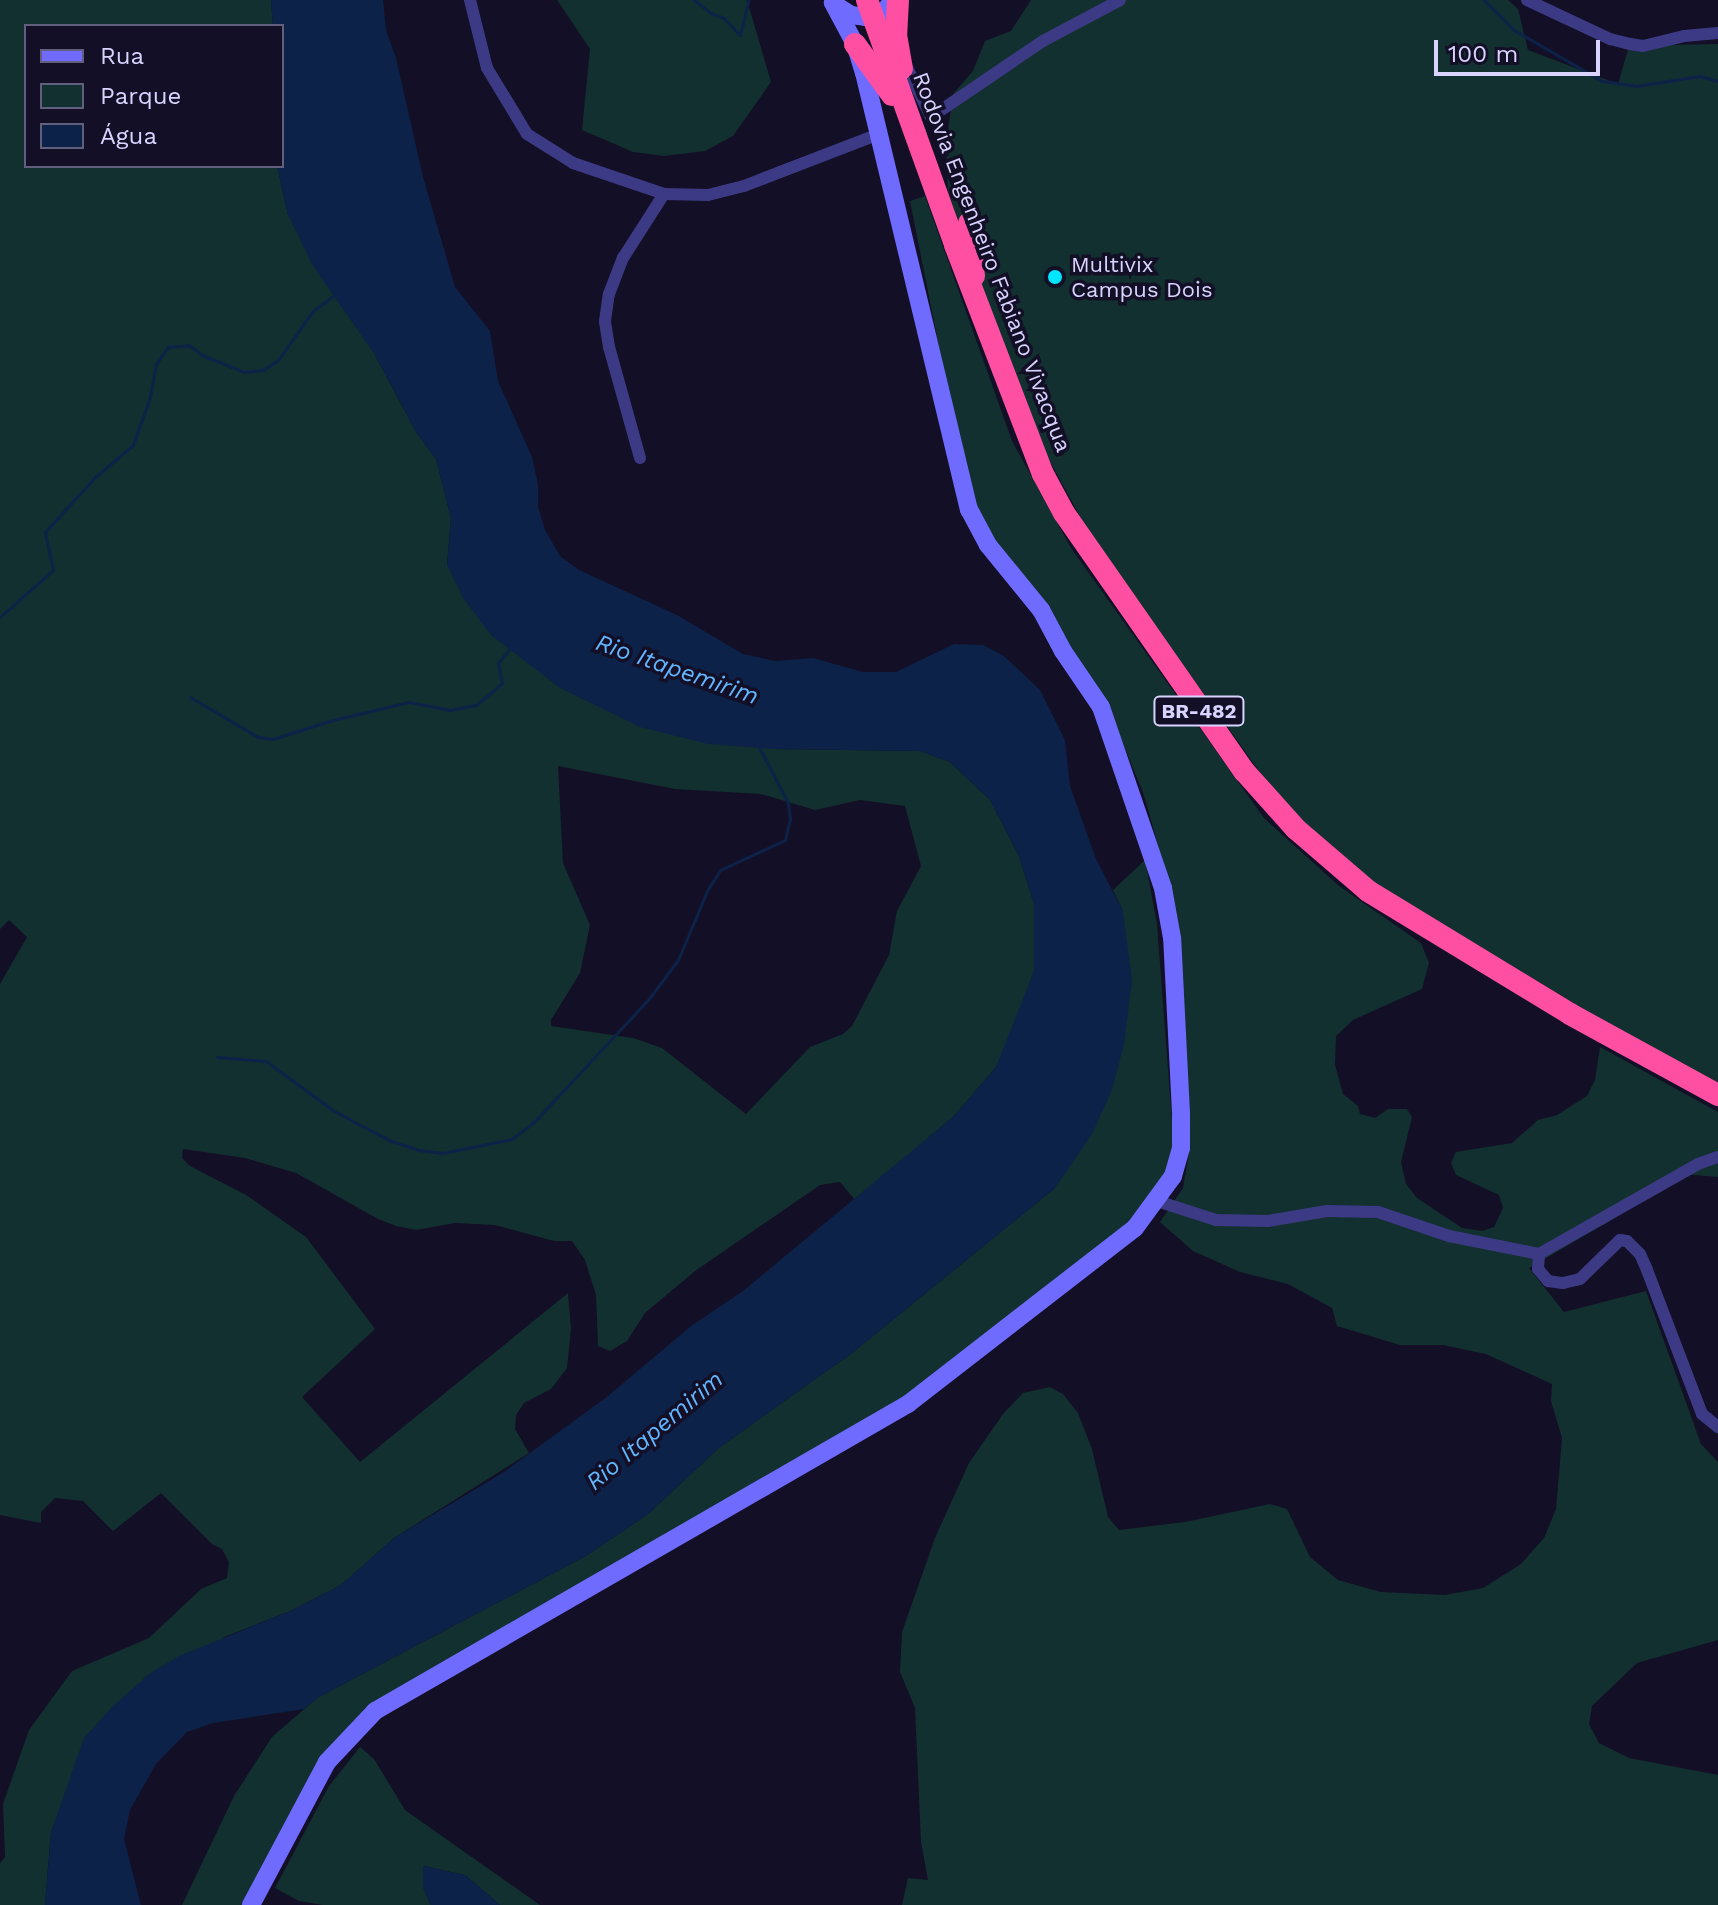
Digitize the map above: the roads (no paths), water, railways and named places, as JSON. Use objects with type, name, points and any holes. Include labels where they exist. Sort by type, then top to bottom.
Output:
[{"type":"highway","points":[[896,0],[898,49],[922,122]]},
{"type":"highway","name":"Rodovia Engenheiro Fabiano Vivacqua","points":[[872,16],[922,122],[977,305],[1026,435],[1064,513],[1190,698],[1244,771],[1296,829],[1368,891],[1419,925],[1570,1014],[1718,1095]]},
{"type":"highway","points":[[862,59],[922,122]]},
{"type":"highway","points":[[969,223],[977,305]]},
{"type":"street","points":[[470,0],[487,68],[527,134],[573,163],[664,194],[708,195],[744,186],[879,134]]},
{"type":"street","points":[[832,1],[851,15],[872,16],[896,0]]},
{"type":"street","points":[[922,122],[1043,41],[1120,0]]},
{"type":"street","points":[[1527,0],[1548,4],[1610,39],[1630,44],[1643,46],[1693,34],[1718,33]]},
{"type":"street","points":[[251,1905],[327,1762],[375,1711],[908,1404],[1135,1228],[1173,1176],[1181,1148],[1172,938],[1163,888],[1101,707],[1063,651],[1041,610],[988,545],[969,510],[959,480],[862,59],[832,1]]},
{"type":"street","points":[[862,59],[872,16]]},
{"type":"street","points":[[640,458],[609,347],[605,321],[609,294],[623,258],[664,194]]},
{"type":"street","points":[[1157,1201],[1216,1220],[1268,1221],[1327,1211],[1378,1212],[1449,1236],[1539,1254],[1698,1164],[1718,1157]]},
{"type":"street","points":[[1539,1254],[1538,1269],[1548,1281],[1563,1283],[1580,1279],[1620,1240],[1627,1241],[1640,1254],[1647,1270],[1702,1414],[1718,1427]]},
{"type":"water","name":"Rio Itapemirim","points":[[271,0],[383,0],[386,30],[455,287],[490,331],[498,381],[532,457],[538,484],[538,507],[545,530],[560,556],[579,570],[677,615],[743,654],[775,661],[813,658],[863,672],[896,672],[954,644],[983,645],[1004,656],[1040,690],[1065,740],[1070,786],[1096,859],[1123,911],[1132,981],[1124,1044],[1112,1090],[1092,1134],[1055,1188],[852,1353],[720,1447],[647,1515],[586,1556],[317,1698],[304,1709],[213,1723],[187,1732],[156,1764],[130,1810],[124,1839],[141,1905],[45,1905],[51,1832],[84,1738],[113,1706],[149,1674],[179,1656],[290,1611],[341,1585],[394,1538],[504,1472],[608,1396],[691,1326],[743,1291],[954,1116],[996,1067],[1034,971],[1034,904],[1019,856],[990,800],[950,762],[920,751],[774,749],[708,744],[640,727],[560,688],[491,635],[463,598],[447,565],[451,518],[436,459],[416,432],[375,355],[313,266],[288,215],[277,168],[284,168],[284,24],[273,24]]},
{"type":"water","points":[[423,1866],[465,1875],[500,1905],[431,1905],[423,1887]]},
{"type":"waterway","points":[[694,0],[711,13],[724,18],[740,35],[749,0]]},
{"type":"waterway","points":[[1484,0],[1514,30],[1602,81],[1636,86],[1700,76],[1718,81]]},
{"type":"waterway","points":[[0,617],[53,570],[45,532],[95,477],[133,445],[150,397],[156,364],[168,347],[189,345],[202,355],[244,372],[263,370],[278,360],[313,311],[334,295]]},
{"type":"waterway","points":[[190,697],[258,737],[273,739],[329,721],[409,702],[450,710],[476,705],[502,683],[498,663],[511,647]]},
{"type":"waterway","points":[[217,1057],[266,1061],[334,1111],[391,1141],[418,1150],[443,1153],[512,1139],[535,1121],[648,1000],[678,960],[707,891],[720,870],[785,840],[790,819],[788,803],[759,747]]},
{"type":"place","name":"Multivix Campus Dois","points":[[1055,277]]}]
